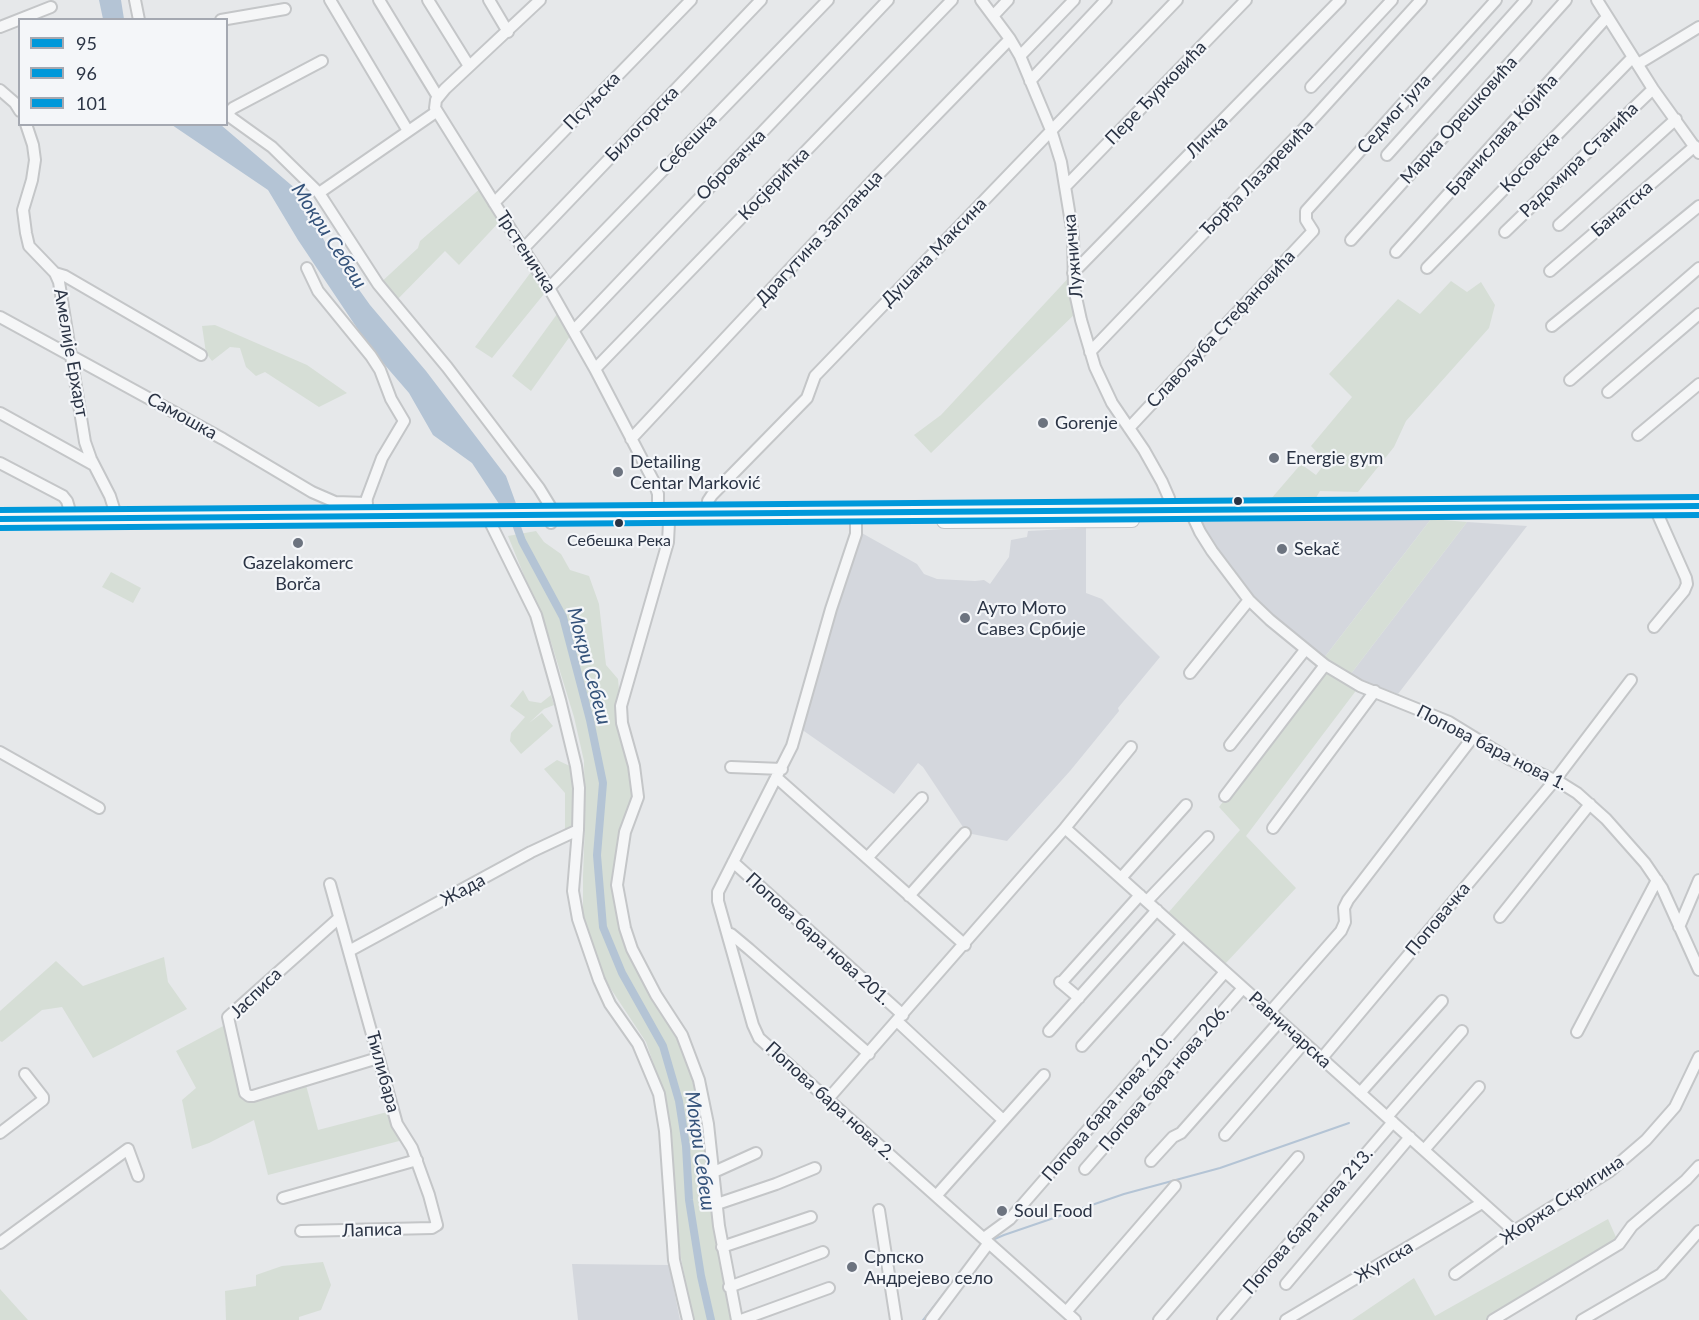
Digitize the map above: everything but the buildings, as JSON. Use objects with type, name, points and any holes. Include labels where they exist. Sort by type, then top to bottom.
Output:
[{"type":"main road","points":[[0,519],[117,518],[366,509],[506,520],[669,522],[1171,510],[1699,506]]},
{"type":"main road","points":[[551,519],[658,513],[1194,519],[1699,514]]},
{"type":"main road","points":[[0,527],[491,524],[506,520]]},
{"type":"street","points":[[135,0],[139,18]]},
{"type":"street","points":[[330,0],[408,131]]},
{"type":"street","points":[[379,0],[438,97]]},
{"type":"street","points":[[428,0],[469,66]]},
{"type":"street","points":[[489,0],[508,32]]},
{"type":"street","points":[[319,193],[436,112],[435,104],[438,97],[540,0]]},
{"type":"street","name":"Псуњска","points":[[494,203],[691,0]]},
{"type":"street","name":"Билогорска","points":[[523,249],[761,0]]},
{"type":"street","name":"Себешка","points":[[549,288],[828,0]]},
{"type":"street","name":"Обровачка","points":[[574,330],[888,0]]},
{"type":"street","name":"Косјерићка","points":[[595,369],[952,0]]},
{"type":"street","name":"Лужничка","points":[[981,0],[1020,56],[1051,130],[1061,162],[1073,235],[1073,273],[1078,311],[1102,385],[1144,450],[1167,491],[1171,510]]},
{"type":"street","points":[[993,16],[1008,0]]},
{"type":"street","points":[[1020,56],[1074,0]]},
{"type":"street","points":[[1030,81],[1106,0]]},
{"type":"street","name":"Душана Максина","points":[[707,513],[707,504],[712,495],[807,398],[815,376],[1177,0]]},
{"type":"street","name":"Пере Ђурковића","points":[[1065,187],[1246,0]]},
{"type":"street","name":"Личка","points":[[1073,273],[1340,0]]},
{"type":"street","points":[[1311,87],[1392,0]]},
{"type":"street","name":"Ђорђа Лазаревића","points":[[1090,352],[1312,120],[1421,0]]},
{"type":"street","name":"Седмог јула","points":[[1313,231],[1306,220],[1306,211],[1496,0]]},
{"type":"street","points":[[1387,155],[1526,0]]},
{"type":"street","name":"Марка Орешковића","points":[[1352,240],[1566,0]]},
{"type":"street","points":[[1597,0],[1653,89],[1697,150]]},
{"type":"street","points":[[23,18],[51,7]]},
{"type":"street","points":[[228,19],[285,9]]},
{"type":"street","name":"Бранислава Којића","points":[[1396,252],[1607,17]]},
{"type":"street","points":[[0,27],[18,20]]},
{"type":"street","name":"Косовска","points":[[1427,268],[1635,61],[1699,27]]},
{"type":"street","name":"Драгутина Заплањца","points":[[631,439],[874,179],[1010,39]]},
{"type":"street","points":[[228,113],[233,108],[322,61]]},
{"type":"street","name":"Радомира Станића","points":[[1505,232],[1653,89]]},
{"type":"street","points":[[0,90],[18,108]]},
{"type":"street","name":"Трстеничка","points":[[436,112],[574,330],[657,489],[658,513]]},
{"type":"street","points":[[228,115],[272,147],[319,193],[378,284],[447,367],[539,488],[549,504],[551,519]]},
{"type":"street","points":[[1559,225],[1676,119]]},
{"type":"street","name":"Амелије Ерхарт","points":[[27,126],[35,160],[23,210],[23,221],[29,246],[55,273],[63,299],[85,442],[110,496],[117,518]]},
{"type":"street","points":[[1688,136],[1699,129]]},
{"type":"street","name":"Банатска","points":[[1550,271],[1697,150]]},
{"type":"street","points":[[1552,326],[1699,206]]},
{"type":"street","name":"Славољуба Стефановића","points":[[1129,428],[1313,231]]},
{"type":"street","points":[[307,268],[318,291],[380,370],[391,399],[404,421],[382,458],[366,509]]},
{"type":"street","points":[[1570,380],[1699,268]]},
{"type":"street","points":[[55,273],[65,276],[201,355]]},
{"type":"street","points":[[1608,392],[1699,314]]},
{"type":"street","name":"Самошка","points":[[0,316],[223,439],[327,501],[366,509]]},
{"type":"street","points":[[1638,435],[1699,384]]},
{"type":"street","points":[[0,413],[94,465]]},
{"type":"street","points":[[0,463],[63,496],[67,501],[72,518]]},
{"type":"street","points":[[1654,627],[1684,591],[1687,584],[1658,515]]},
{"type":"street","name":"Попова бара нова 2.","points":[[856,517],[856,534],[831,609],[795,736],[779,773],[721,887],[718,897],[727,933],[756,1033],[1071,1316]]},
{"type":"street","name":"Попова бара нова 1.","points":[[1194,519],[1212,551],[1249,600],[1325,665],[1341,676],[1375,692],[1449,722],[1511,760],[1573,789],[1590,804],[1627,843],[1657,880],[1699,970]]},
{"type":"street","points":[[669,522],[668,542],[621,706],[622,723],[634,766],[638,797],[625,832],[617,885],[625,928],[632,949],[652,987],[682,1035],[693,1061],[704,1098],[722,1247],[729,1287],[739,1320],[829,1288]]},
{"type":"street","points":[[491,524],[536,615],[557,688],[578,778],[574,904],[599,980],[610,1004],[638,1044],[659,1094],[665,1131],[674,1260],[688,1320]]},
{"type":"street","points":[[1190,673],[1249,600]]},
{"type":"street","points":[[1230,745],[1305,650]]},
{"type":"street","points":[[1225,796],[1325,665]]},
{"type":"street","name":"Поповачка","points":[[1322,1058],[1555,780],[1631,680]]},
{"type":"street","points":[[1273,828],[1375,692]]},
{"type":"street","points":[[1270,1012],[1345,925],[1346,904],[1473,737]]},
{"type":"street","points":[[828,1099],[965,945],[1131,747]]},
{"type":"street","points":[[0,752],[99,808]]},
{"type":"street","points":[[731,767],[779,773],[867,858],[965,945]]},
{"type":"street","points":[[867,858],[922,798]]},
{"type":"street","points":[[1500,917],[1590,804]]},
{"type":"street","points":[[1121,878],[1186,805]]},
{"type":"street","name":"Равничарска","points":[[1065,828],[1514,1231]]},
{"type":"street","name":"Жада","points":[[349,951],[531,852],[578,830]]},
{"type":"street","points":[[909,896],[965,833]]},
{"type":"street","points":[[1079,998],[1061,983],[1143,898],[1208,837]]},
{"type":"street","name":"Попова бара нова 201.","points":[[733,862],[900,1019],[1003,1120]]},
{"type":"street","points":[[1577,1032],[1657,880]]},
{"type":"street","points":[[1679,927],[1699,880]]},
{"type":"street","points":[[330,884],[339,918]]},
{"type":"street","points":[[1049,1031],[1157,910]]},
{"type":"street","name":"Ћилибара","points":[[339,918],[398,1128],[409,1142],[417,1160],[437,1222]]},
{"type":"street","name":"Јасписа","points":[[339,918],[228,1017],[245,1093],[253,1096],[378,1058]]},
{"type":"street","points":[[727,933],[749,949],[869,1054]]},
{"type":"street","points":[[1082,1046],[1184,934]]},
{"type":"street","name":"Попова бара нова 210.","points":[[931,1320],[986,1241],[1010,1219],[1225,972]]},
{"type":"street","name":"Попова бара нова 206.","points":[[1085,1169],[1243,988]]},
{"type":"street","points":[[1360,1093],[1443,1001]]},
{"type":"street","points":[[1151,1161],[1173,1137],[1181,1133],[1280,1021]]},
{"type":"street","name":"Попова бара нова 213.","points":[[1223,1320],[1462,1031]]},
{"type":"street","points":[[1225,1135],[1304,1043]]},
{"type":"street","name":"Жоржа Скригина","points":[[1455,1274],[1514,1231],[1610,1171],[1646,1140],[1675,1107],[1699,1057]]},
{"type":"street","points":[[0,1133],[43,1100],[25,1074]]},
{"type":"street","points":[[936,1196],[1044,1075]]},
{"type":"street","points":[[1424,1150],[1479,1087]]},
{"type":"street","points":[[1286,1284],[1410,1137]]},
{"type":"street","points":[[0,1243],[80,1182],[128,1149],[138,1176]]},
{"type":"street","points":[[714,1172],[756,1152]]},
{"type":"street","points":[[1159,1320],[1298,1157]]},
{"type":"street","points":[[283,1198],[417,1160]]},
{"type":"street","points":[[1493,1320],[1618,1244],[1632,1226],[1699,1166]]},
{"type":"street","points":[[717,1204],[815,1168]]},
{"type":"street","points":[[1071,1316],[1175,1186]]},
{"type":"street","name":"Жупска","points":[[1286,1320],[1482,1203]]},
{"type":"street","points":[[879,1210],[896,1320]]},
{"type":"street","points":[[722,1247],[811,1216]]},
{"type":"street","name":"Лаписа","points":[[301,1231],[432,1228],[436,1227],[437,1222]]},
{"type":"street","points":[[1582,1320],[1661,1274],[1699,1232]]},
{"type":"street","points":[[729,1287],[823,1252]]},
{"type":"shaded area","points":[[482,187],[502,219],[459,265],[445,251],[392,305],[377,286],[418,248],[420,241]]},
{"type":"shaded area","points":[[534,268],[548,289],[492,358],[475,347]]},
{"type":"shaded area","points":[[1073,273],[1078,311],[931,453],[914,435],[941,415]]},
{"type":"shaded area","points":[[1451,281],[1467,292],[1481,282],[1495,305],[1489,328],[1406,421],[1394,447],[1358,492],[1320,491],[1313,503],[1270,500],[1301,464],[1316,475],[1326,462],[1311,446],[1352,397],[1329,374],[1398,299],[1420,314]]},
{"type":"shaded area","points":[[560,310],[573,332],[531,391],[512,376]]},
{"type":"shaded area","points":[[215,325],[307,365],[347,393],[319,407],[265,372],[256,376],[246,367],[240,348],[230,347],[212,361],[206,353],[202,326]]},
{"type":"shaded area","points":[[1431,519],[1324,658],[1252,599],[1201,531],[1201,522]]},
{"type":"shaded area","points":[[1431,519],[1467,522],[1350,675],[1324,658]]},
{"type":"shaded area","points":[[1467,522],[1527,526],[1398,694],[1350,675]]},
{"type":"shaded area","points":[[1086,528],[1086,593],[1102,599],[1160,657],[1070,771],[1007,841],[967,833],[923,767],[918,763],[894,794],[801,729],[836,603],[860,532],[917,564],[924,574],[937,579],[984,580],[990,584],[1009,557],[1011,540],[1027,537],[1028,531]]},
{"type":"shaded area","points":[[536,531],[544,542],[561,554],[570,570],[589,576],[599,604],[606,665],[618,679],[622,723],[637,783],[617,885],[625,928],[693,1061],[737,1320],[693,1320],[681,1258],[664,1094],[646,1042],[601,974],[583,917],[584,761],[574,717],[551,642],[508,536]]},
{"type":"shaded area","points":[[111,572],[141,588],[133,603],[102,587]]},
{"type":"shaded area","points":[[1325,669],[1358,688],[1246,836],[1296,888],[1225,964],[1168,913],[1240,830],[1219,807]]},
{"type":"shaded area","points":[[523,690],[529,701],[541,703],[551,695],[554,705],[544,709],[529,723],[542,713],[553,726],[521,754],[510,741],[511,733],[525,717],[510,706]]},
{"type":"shaded area","points":[[557,760],[572,767],[576,783],[577,825],[565,830],[565,793],[544,769]]},
{"type":"shaded area","points":[[164,957],[168,982],[187,1009],[113,1048],[93,1058],[62,1007],[42,1010],[2,1042],[0,1041],[0,1011],[56,961],[83,986]]},
{"type":"shaded area","points":[[225,1025],[245,1100],[252,1101],[306,1085],[318,1130],[391,1111],[403,1140],[268,1175],[254,1120],[192,1149],[182,1100],[196,1088],[176,1051]]},
{"type":"shaded area","points":[[1608,1219],[1619,1244],[1492,1320],[1352,1320],[1414,1278],[1435,1316]]},
{"type":"shaded area","points":[[323,1262],[331,1285],[321,1310],[299,1317],[299,1320],[226,1320],[225,1291],[256,1286],[256,1275],[282,1266]]},
{"type":"shaded area","points":[[572,1264],[669,1265],[680,1320],[578,1320]]},
{"type":"shaded area","points":[[0,1289],[28,1320],[0,1320]]},
{"type":"water","points":[[99,0],[121,0],[124,18],[103,18]]},
{"type":"water","points":[[173,126],[222,126],[297,190],[325,242],[370,305],[426,371],[506,476],[518,509],[501,507],[472,463],[433,435],[409,393],[371,349],[298,240],[268,190]]},
{"type":"waterway","name":"Мокри Себеш","points":[[512,513],[522,541],[563,617],[590,720],[603,783],[597,855],[603,927],[622,973],[663,1046],[679,1101],[686,1146],[689,1200],[701,1276],[711,1320]]},
{"type":"waterway","points":[[990,1241],[1124,1194],[1220,1168],[1349,1123]]},
{"type":"waterway","points":[[923,1320],[980,1247]]},
{"type":"transit line","name":"101","points":[[0,510],[1699,497]]},
{"type":"transit line","name":"95","points":[[0,519],[1699,506]]},
{"type":"transit line","name":"96","points":[[0,528],[1699,515]]},
{"type":"place","name":"Gorenje","points":[[1043,423]]},
{"type":"place","name":"Energie gym","points":[[1274,458]]},
{"type":"place","name":"Detailing Centar Marković","points":[[618,472]]},
{"type":"place","name":"Себешка Река","points":[[619,523]]},
{"type":"place","name":"Gazelakomerc Borča","points":[[298,543]]},
{"type":"place","name":"Sekač","points":[[1282,549]]},
{"type":"place","name":"Ауто Мото Савез Србије","points":[[965,618]]},
{"type":"place","name":"Soul Food","points":[[1002,1211]]},
{"type":"place","name":"Српско Андрејево село","points":[[852,1267]]}]
